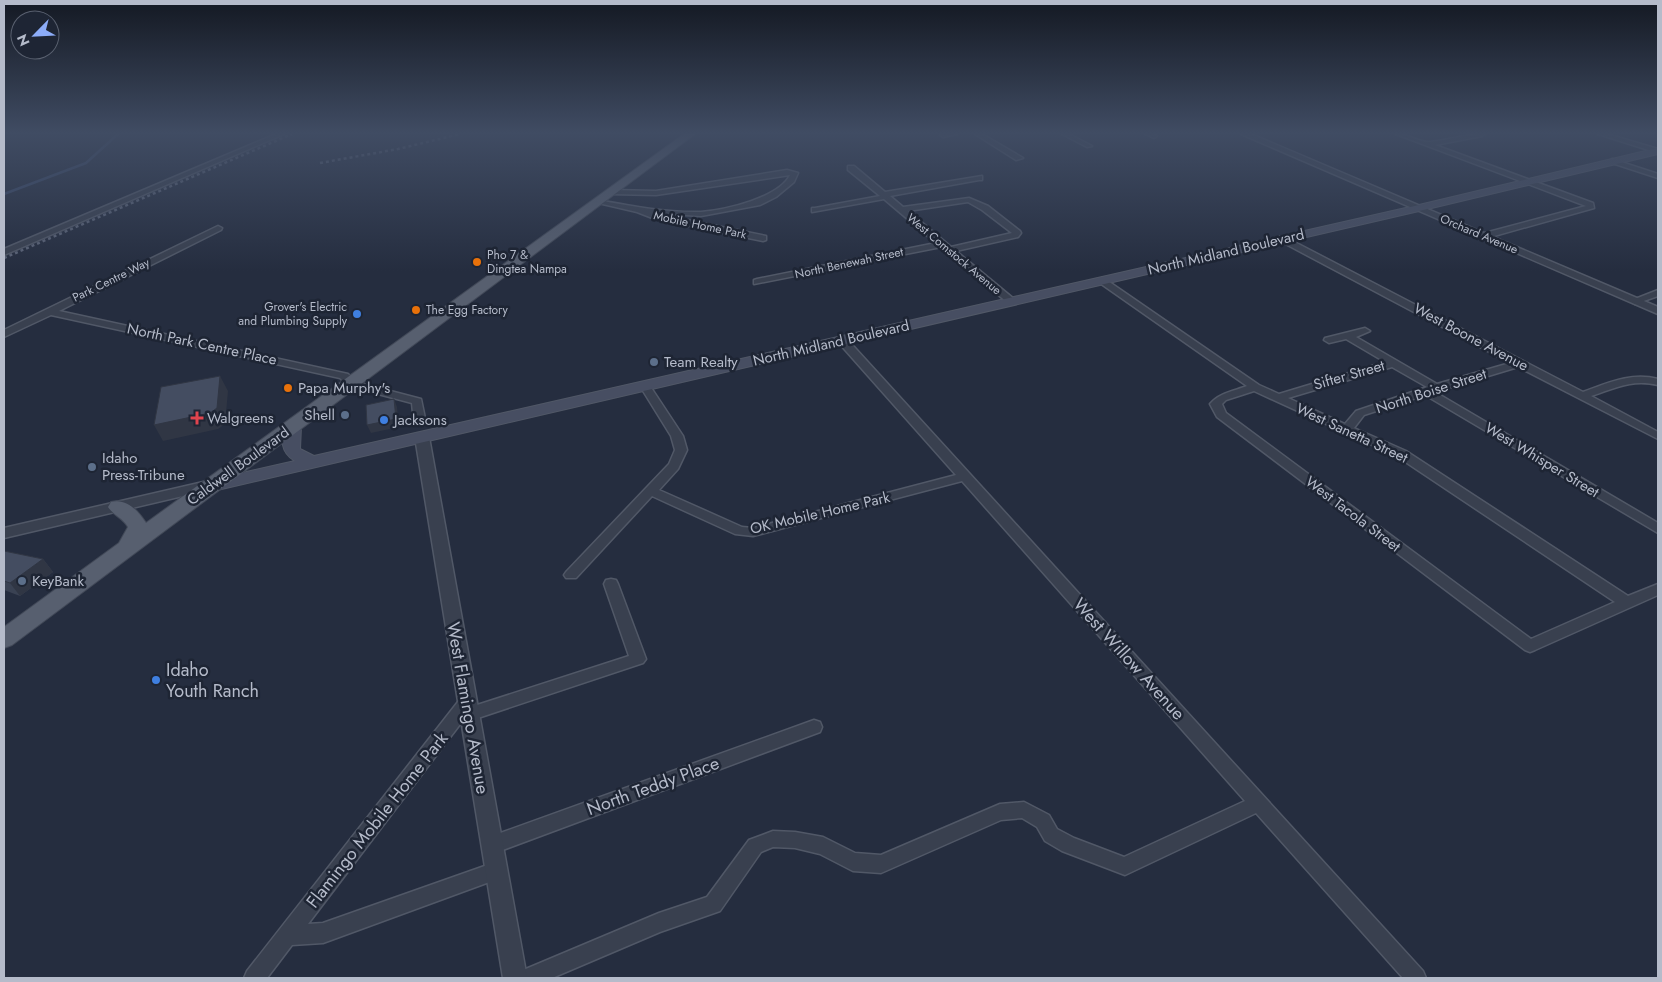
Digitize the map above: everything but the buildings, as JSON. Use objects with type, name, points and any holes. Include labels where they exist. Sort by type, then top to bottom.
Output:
[{"type":"main road","name":"Caldwell Boulevard","points":[[4,639],[628,180]]},
{"type":"main road","name":"North Midland Boulevard","points":[[213,485],[313,462],[421,430],[645,386],[1534,180]]},
{"type":"main road","points":[[293,427],[290,444],[292,453],[313,462]]},
{"type":"main road","points":[[118,507],[132,517],[138,527],[127,547]]},
{"type":"street","points":[[4,252],[173,180]]},
{"type":"street","name":"Mobile Home Park","points":[[611,192],[656,193],[738,180]]},
{"type":"street","name":"Mobile Home Park","points":[[598,202],[639,210],[701,214],[757,203],[773,195],[792,180]]},
{"type":"street","name":"West Comstock Avenue","points":[[865,180],[1011,301]]},
{"type":"street","points":[[815,210],[969,180]]},
{"type":"street","name":"Orchard Avenue","points":[[1353,180],[1658,311]]},
{"type":"street","points":[[1484,236],[1590,208],[1590,205],[1586,202],[1526,180]]},
{"type":"street","points":[[902,210],[969,200],[985,208],[1017,233],[950,250]]},
{"type":"street","name":"Mobile Home Park","points":[[639,210],[655,217],[763,238]]},
{"type":"street","name":"Park Centre Way","points":[[4,334],[218,228]]},
{"type":"street","name":"West Boone Avenue","points":[[1283,239],[1658,436]]},
{"type":"street","name":"North Benewah Street","points":[[757,282],[942,244]]},
{"type":"street","name":"West Sanetta Street","points":[[1102,281],[1255,387],[1402,454],[1627,603]]},
{"type":"street","points":[[1635,301],[1658,293]]},
{"type":"street","name":"North Park Centre Place","points":[[48,311],[344,376],[352,384],[416,401],[421,430]]},
{"type":"street","points":[[1329,340],[1365,331]]},
{"type":"street","name":"West Whisper Street","points":[[1348,336],[1658,529]]},
{"type":"street","name":"West Willow Avenue","points":[[842,340],[1416,978]]},
{"type":"street","name":"Sifter Street","points":[[1278,399],[1286,394],[1393,363]]},
{"type":"street","name":"North Boise Street","points":[[1348,428],[1360,414],[1431,389],[1520,363]]},
{"type":"street","points":[[1582,396],[1640,377],[1658,382]]},
{"type":"street","points":[[572,575],[674,466],[680,450],[677,436],[645,386]]},
{"type":"street","name":"West Tacola Street","points":[[1255,387],[1222,398],[1216,404],[1221,415],[1530,646],[1627,603]]},
{"type":"street","name":"West Flamingo Avenue","points":[[421,430],[514,978]]},
{"type":"street","name":"OK Mobile Home Park","points":[[651,490],[740,531],[753,532],[964,477]]},
{"type":"street","name":"North Midland Boulevard","points":[[4,533],[213,485]]},
{"type":"street","points":[[468,708],[638,659],[610,584]]},
{"type":"street","points":[[1627,603],[1658,589]]},
{"type":"street","name":"Flamingo Mobile Home Park","points":[[254,978],[468,708]]},
{"type":"street","name":"North Teddy Place","points":[[492,845],[814,727]]},
{"type":"street","points":[[528,978],[659,923],[713,904],[755,846],[773,839],[795,840],[823,846],[853,862],[881,864],[1000,812],[1024,810],[1043,821],[1051,835],[1068,846],[1125,866],[1259,803]]},
{"type":"street","name":"Flamingo Mobile Home Park","points":[[286,936],[323,934],[496,871]]},
{"type":"waterway","points":[[4,194],[41,180]]},
{"type":"railway","points":[[4,258],[186,180]]},
{"type":"place","name":"Pho 7 & Dingtea Nampa","points":[[477,262]]},
{"type":"place","name":"The Egg Factory","points":[[416,310]]},
{"type":"place","name":"Grover's Electric and Plumbing Supply","points":[[357,314]]},
{"type":"place","name":"Team Realty","points":[[654,362]]},
{"type":"place","name":"Papa Murphy's","points":[[288,388]]},
{"type":"place","name":"Shell","points":[[345,415]]},
{"type":"place","name":"Walgreens","points":[[197,418]]},
{"type":"place","name":"Jacksons","points":[[384,420]]},
{"type":"place","name":"Idaho Press-Tribune","points":[[92,467]]},
{"type":"place","name":"KeyBank","points":[[22,581]]},
{"type":"place","name":"Idaho Youth Ranch","points":[[156,680]]}]
